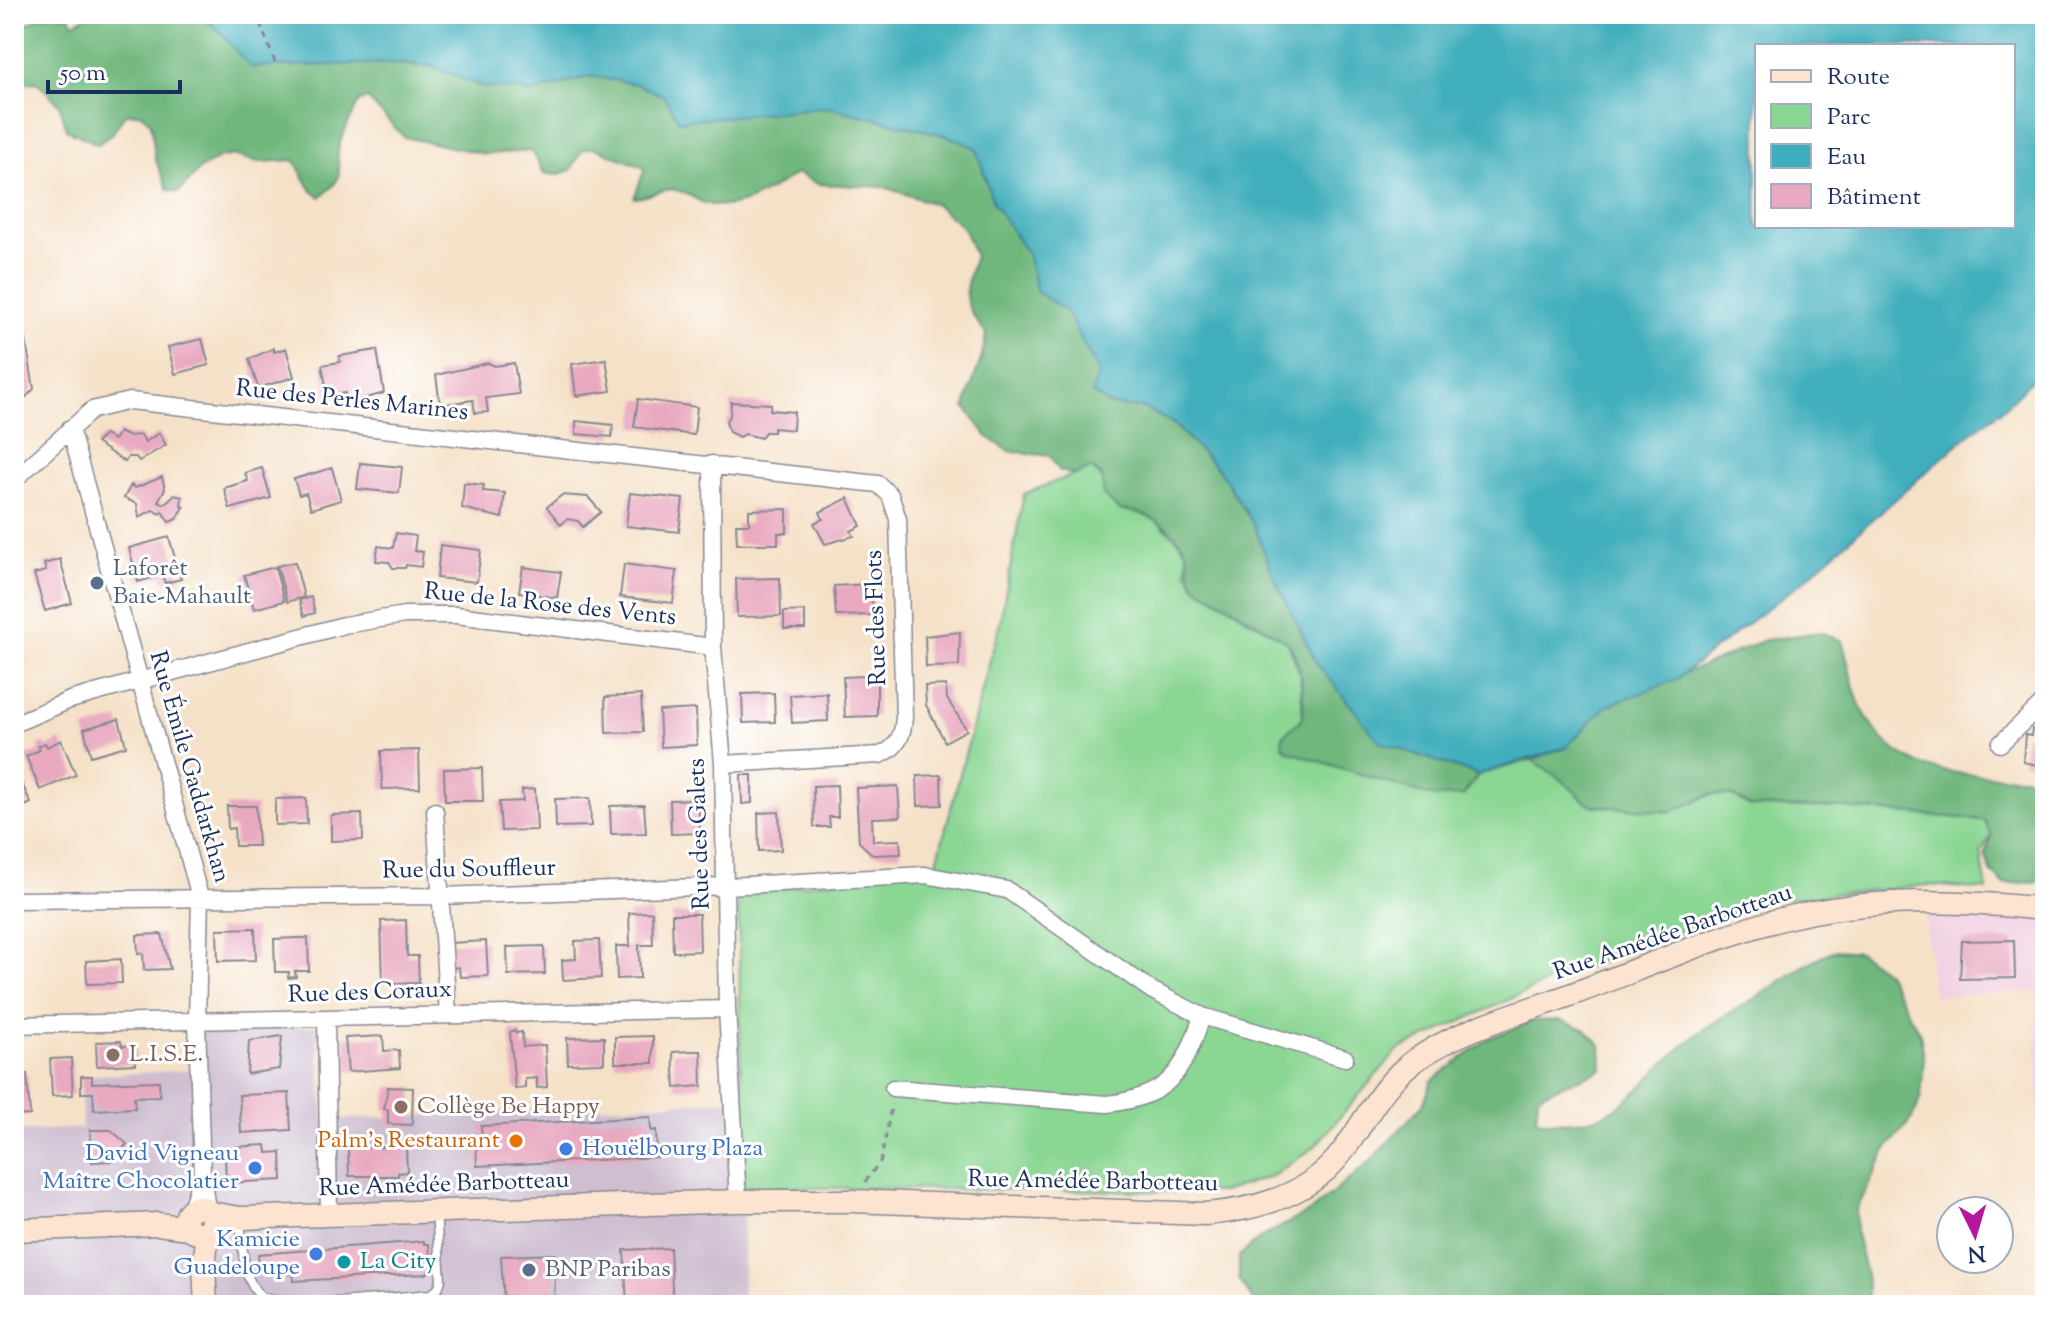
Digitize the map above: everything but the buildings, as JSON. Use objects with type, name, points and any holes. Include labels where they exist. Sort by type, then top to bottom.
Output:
[{"type":"street","name":"Rue des Perles Marines","points":[[14,480],[70,428],[103,405],[130,401],[712,464]]},
{"type":"street","name":"Rue Émile Gaddarkhan","points":[[70,428],[200,897],[197,1021],[202,1176],[199,1220],[206,1305]]},
{"type":"street","name":"Rue des Galets","points":[[712,464],[713,647],[723,764],[727,1009],[738,1201]]},
{"type":"street","name":"Rue des Flots","points":[[712,464],[866,480],[878,484],[890,495],[898,519],[904,717],[903,730],[895,746],[880,755],[868,757],[723,764]]},
{"type":"street","name":"Rue de la Rose des Vents","points":[[14,724],[70,700],[139,684],[344,625],[405,615],[456,615],[713,647]]},
{"type":"street","points":[[2000,744],[2045,701]]},
{"type":"street","points":[[435,811],[448,1014]]},
{"type":"street","name":"Rue du Souffleur","points":[[14,900],[440,896],[727,886],[925,875],[1007,890],[1151,990],[1202,1016],[1345,1058]]},
{"type":"street","name":"Rue Amédée Barbotteau","points":[[14,1230],[240,1218],[738,1201],[851,1201],[1205,1214],[1258,1206],[1301,1188],[1329,1168],[1391,1082],[1417,1060],[1463,1036],[1519,1014],[1722,938],[1798,916],[1875,904],[1928,902],[2045,909]]},
{"type":"street","name":"Rue des Coraux","points":[[14,1025],[727,1009]]},
{"type":"street","points":[[893,1088],[1107,1104],[1134,1101],[1155,1092],[1178,1075],[1190,1053],[1202,1016]]},
{"type":"street","points":[[326,1018],[329,1215]]},
{"type":"lane","points":[[240,1218],[248,1276],[261,1295],[285,1304],[431,1294],[438,1289],[441,1280],[436,1213]]},
{"type":"path","points":[[260,23],[277,68]]},
{"type":"path","points":[[851,1201],[881,1160],[888,1140],[893,1088]]},
{"type":"shaded area","points":[[2045,909],[2045,1305],[2041,1305],[2037,991],[1933,996],[1925,910]]},
{"type":"shaded area","points":[[316,1026],[324,1120],[743,1100],[743,1305],[14,1305],[14,1132],[82,1128],[81,1076],[189,1070],[189,1031]]},
{"type":"green space","points":[[90,14],[199,16],[216,24],[241,57],[430,66],[484,87],[516,89],[529,94],[590,76],[637,84],[664,96],[679,121],[828,107],[948,136],[976,148],[993,202],[1027,253],[1037,292],[1065,310],[1099,372],[1110,405],[1146,409],[1174,424],[1220,471],[1254,525],[1274,577],[1316,662],[1380,742],[1478,775],[1463,796],[1437,797],[1288,751],[1282,745],[1283,736],[1303,717],[1303,708],[1299,669],[1288,643],[1196,587],[1186,551],[1175,534],[1149,517],[1119,510],[1103,495],[1102,476],[1091,468],[1076,475],[1060,471],[1050,456],[1009,451],[988,437],[965,407],[986,334],[966,297],[975,256],[963,227],[935,204],[884,187],[818,184],[797,173],[753,198],[729,205],[704,203],[671,189],[634,198],[645,168],[593,147],[582,150],[571,170],[556,175],[544,173],[532,151],[485,154],[404,137],[368,99],[359,101],[342,137],[336,182],[320,197],[312,191],[294,160],[259,162],[232,155],[219,158],[200,169],[179,192],[168,190],[155,158],[151,123],[140,113],[125,114],[112,134],[98,144],[67,130],[59,104],[37,82],[14,83],[14,30],[42,16],[69,16],[74,23]]},
{"type":"green space","points":[[1091,468],[1135,511],[1157,521],[1179,541],[1188,554],[1187,572],[1245,618],[1287,641],[1300,674],[1303,717],[1463,796],[1478,775],[1532,760],[1562,780],[1589,805],[1671,812],[1712,794],[1732,796],[1751,807],[1845,808],[1984,820],[1992,834],[1981,853],[1987,890],[1929,885],[1766,901],[1552,980],[1398,1050],[1314,1147],[1274,1175],[1223,1192],[743,1187],[738,895],[936,865],[1000,622],[1024,494]]},
{"type":"green space","points":[[1821,632],[1842,641],[1861,707],[1877,733],[1896,751],[1917,763],[1940,770],[2045,779],[2045,881],[2004,884],[1991,872],[1985,854],[1992,837],[1984,820],[1845,808],[1751,807],[1732,796],[1712,794],[1671,812],[1589,805],[1562,780],[1532,760],[1566,747],[1606,706],[1765,640]]},
{"type":"green space","points":[[1836,950],[1859,952],[1885,971],[1920,1034],[1924,1057],[1921,1096],[1914,1116],[1886,1150],[1856,1211],[1856,1234],[1867,1280],[1867,1305],[1256,1305],[1239,1279],[1239,1256],[1263,1236],[1311,1211],[1371,1161],[1423,1104],[1432,1081],[1489,1038],[1534,1021],[1560,1020],[1585,1029],[1601,1045],[1602,1069],[1538,1097],[1536,1120],[1566,1122],[1589,1119],[1624,1102],[1670,1057],[1705,1029],[1803,966]]},
{"type":"water","points":[[174,14],[2045,14],[2045,367],[2003,409],[1967,436],[1803,581],[1675,680],[1606,706],[1566,747],[1478,775],[1380,742],[1316,662],[1274,577],[1254,525],[1220,471],[1174,424],[1146,409],[1110,405],[1092,393],[1099,372],[1065,310],[1037,292],[1027,253],[993,202],[976,148],[948,136],[828,107],[679,121],[664,96],[637,84],[590,76],[529,94],[516,89],[484,87],[430,66],[403,63],[252,67],[219,31],[203,20]]},
{"type":"place","name":"Laforêt Baie-Mahault","points":[[97,583]]},
{"type":"place","name":"L.I.S.E.","points":[[113,1055]]},
{"type":"place","name":"Collège Be Happy","points":[[401,1107]]},
{"type":"place","name":"Palm's Restaurant","points":[[516,1141]]},
{"type":"place","name":"Houëlbourg Plaza","points":[[566,1149]]},
{"type":"place","name":"David Vigneau Maître Chocolatier","points":[[255,1168]]},
{"type":"place","name":"Kamicie Guadeloupe","points":[[316,1254]]},
{"type":"place","name":"La City","points":[[344,1262]]},
{"type":"place","name":"BNP Paribas","points":[[529,1270]]}]
